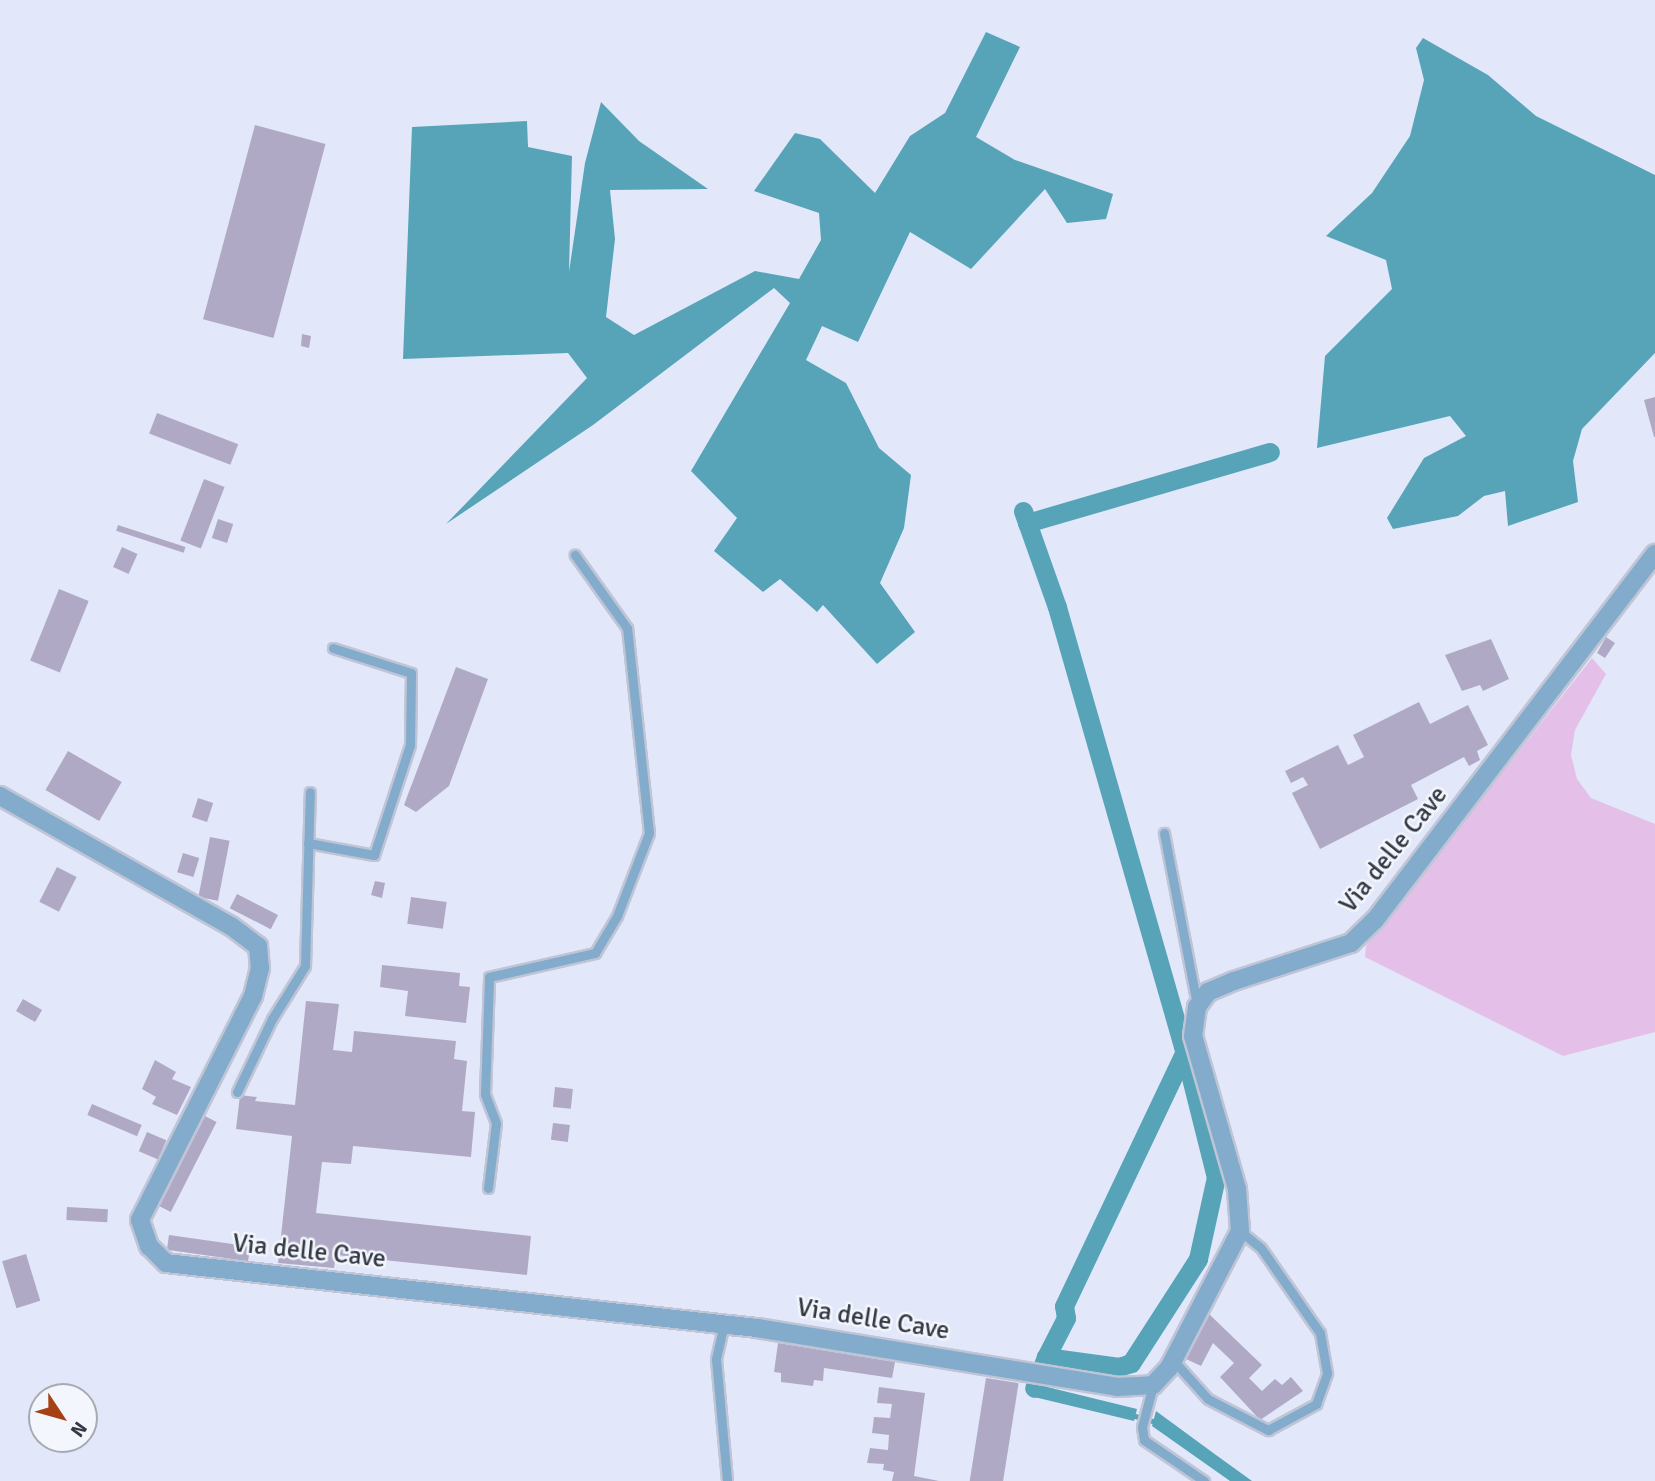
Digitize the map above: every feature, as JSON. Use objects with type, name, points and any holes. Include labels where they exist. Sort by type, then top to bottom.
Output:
[{"type":"street","name":"Via delle Cave","points":[[1197,1007],[1208,992],[1234,981],[1350,943],[1376,920],[1655,554]]},
{"type":"street","name":"Via delle Cave","points":[[0,796],[231,926],[258,946],[260,968],[253,996],[140,1220],[149,1246],[166,1263],[724,1324],[1117,1387],[1153,1385]]},
{"type":"street","points":[[1153,1385],[1173,1360],[1240,1231],[1237,1189],[1193,1036],[1197,1007]]},
{"type":"lane","points":[[488,1188],[496,1123],[485,1094],[489,977],[595,953],[617,916],[649,833],[627,628],[575,555]]},
{"type":"lane","points":[[308,843],[374,855],[410,745],[411,673],[333,648]]},
{"type":"lane","points":[[237,1092],[272,1019],[305,966],[310,792]]},
{"type":"lane","points":[[1164,833],[1197,1007]]},
{"type":"lane","points":[[1173,1360],[1208,1399],[1268,1430],[1316,1404],[1327,1373],[1320,1333],[1261,1248],[1240,1231]]},
{"type":"lane","points":[[724,1324],[716,1359],[727,1481]]},
{"type":"lane","points":[[1153,1385],[1142,1427],[1144,1440],[1204,1481]]},
{"type":"shaded area","points":[[1592,658],[1606,674],[1575,730],[1571,755],[1577,779],[1591,798],[1655,824],[1655,1032],[1563,1056],[1365,957],[1366,946]]},
{"type":"water","points":[[986,32],[1020,47],[976,137],[1015,160],[1113,194],[1106,219],[1067,223],[1045,189],[971,269],[910,232],[858,342],[822,326],[806,360],[846,383],[879,448],[911,475],[904,528],[880,583],[915,632],[877,664],[823,605],[817,612],[780,579],[763,592],[714,551],[737,518],[691,471],[790,303],[774,288],[593,425],[446,524],[587,378],[568,353],[403,359],[412,127],[527,121],[528,147],[572,156],[569,272],[585,163],[601,102],[639,141],[708,189],[610,190],[615,239],[606,317],[634,335],[755,271],[799,279],[821,240],[819,213],[754,191],[795,133],[820,139],[875,193],[910,136],[945,113]]},
{"type":"water","points":[[1423,38],[1488,75],[1536,116],[1655,175],[1655,353],[1582,429],[1573,461],[1578,502],[1508,526],[1505,491],[1484,496],[1458,516],[1393,529],[1387,518],[1424,458],[1466,436],[1450,416],[1317,448],[1325,356],[1392,289],[1386,260],[1326,236],[1372,193],[1410,136],[1424,80],[1416,48]]},
{"type":"water","points":[[1030,1385],[1137,1409],[1134,1421],[1030,1396]]},
{"type":"water","points":[[1156,1411],[1252,1481],[1230,1481],[1152,1426]]},
{"type":"building","points":[[255,125],[326,144],[273,338],[203,319]]},
{"type":"building","points":[[302,334],[311,336],[309,348],[301,346]]},
{"type":"building","points":[[1655,397],[1655,437],[1654,437],[1644,400]]},
{"type":"building","points":[[157,413],[238,444],[230,465],[149,434]]},
{"type":"building","points":[[204,479],[225,487],[201,549],[180,541]]},
{"type":"building","points":[[218,519],[233,524],[227,543],[212,538]]},
{"type":"building","points":[[118,525],[186,547],[184,553],[116,531]]},
{"type":"building","points":[[122,547],[138,554],[129,574],[113,567]]},
{"type":"building","points":[[59,589],[89,601],[60,672],[30,660]]},
{"type":"building","points":[[1606,637],[1615,643],[1605,658],[1597,653]]},
{"type":"building","points":[[1491,639],[1509,679],[1483,691],[1480,685],[1462,691],[1445,655]]},
{"type":"building","points":[[456,667],[488,679],[449,786],[416,812],[404,805]]},
{"type":"building","points":[[1419,702],[1430,724],[1468,705],[1488,745],[1477,751],[1480,760],[1469,766],[1464,757],[1411,785],[1418,799],[1320,849],[1292,793],[1308,785],[1303,777],[1291,783],[1285,771],[1338,745],[1348,765],[1364,757],[1353,735]]},
{"type":"building","points":[[68,751],[122,782],[99,821],[46,790]]},
{"type":"building","points":[[198,798],[213,803],[207,822],[192,817]]},
{"type":"building","points":[[210,837],[230,841],[218,901],[198,897]]},
{"type":"building","points":[[183,853],[199,858],[193,877],[177,872]]},
{"type":"building","points":[[57,867],[77,877],[59,912],[39,902]]},
{"type":"building","points":[[375,881],[385,883],[382,898],[371,895]]},
{"type":"building","points":[[237,894],[278,915],[271,929],[230,908]]},
{"type":"building","points":[[411,897],[447,902],[443,929],[407,924]]},
{"type":"building","points":[[382,965],[460,973],[459,986],[470,987],[466,1023],[405,1016],[408,991],[380,987]]},
{"type":"building","points":[[23,999],[42,1010],[35,1022],[16,1011]]},
{"type":"building","points":[[306,1001],[339,1004],[333,1050],[352,1052],[354,1031],[456,1041],[454,1059],[467,1061],[462,1111],[475,1112],[471,1157],[353,1146],[351,1164],[322,1162],[316,1213],[531,1236],[527,1275],[336,1255],[334,1268],[278,1263],[292,1136],[236,1129],[240,1095],[257,1097],[255,1101],[295,1105]]},
{"type":"building","points":[[155,1060],[176,1072],[172,1079],[191,1087],[177,1115],[152,1104],[156,1097],[142,1089]]},
{"type":"building","points":[[555,1087],[573,1089],[571,1109],[553,1107]]},
{"type":"building","points":[[92,1104],[142,1125],[137,1136],[87,1115]]},
{"type":"building","points":[[205,1116],[217,1122],[171,1212],[159,1206]]},
{"type":"building","points":[[553,1123],[570,1125],[568,1142],[551,1140]]},
{"type":"building","points":[[147,1132],[166,1140],[158,1160],[139,1151]]},
{"type":"building","points":[[67,1207],[108,1209],[107,1222],[66,1220]]},
{"type":"building","points":[[169,1235],[250,1246],[248,1261],[167,1250]]},
{"type":"building","points":[[26,1254],[40,1301],[16,1308],[2,1261]]},
{"type":"building","points":[[1209,1314],[1262,1365],[1249,1378],[1262,1391],[1275,1379],[1282,1385],[1291,1377],[1303,1391],[1260,1420],[1220,1377],[1234,1363],[1213,1343],[1201,1366],[1186,1359]]},
{"type":"building","points":[[778,1343],[895,1362],[892,1378],[824,1368],[823,1381],[814,1380],[813,1386],[781,1382],[781,1373],[774,1372]]},
{"type":"building","points":[[986,1378],[1019,1383],[1003,1481],[970,1481]]},
{"type":"building","points":[[879,1387],[925,1393],[914,1476],[939,1481],[892,1481],[894,1472],[883,1470],[884,1464],[867,1463],[870,1448],[888,1450],[889,1435],[872,1433],[874,1417],[890,1418],[892,1404],[877,1403]]},
{"type":"waterway","points":[[1027,523],[1270,452]]},
{"type":"waterway","points":[[1023,511],[1057,607],[1183,1046],[1216,1177],[1198,1259],[1131,1363],[1119,1367],[1046,1357],[1034,1388]]},
{"type":"waterway","points":[[1046,1357],[1066,1318],[1064,1306],[1184,1053]]},
{"type":"waterway","points":[[1128,1414],[1159,1423]]}]
